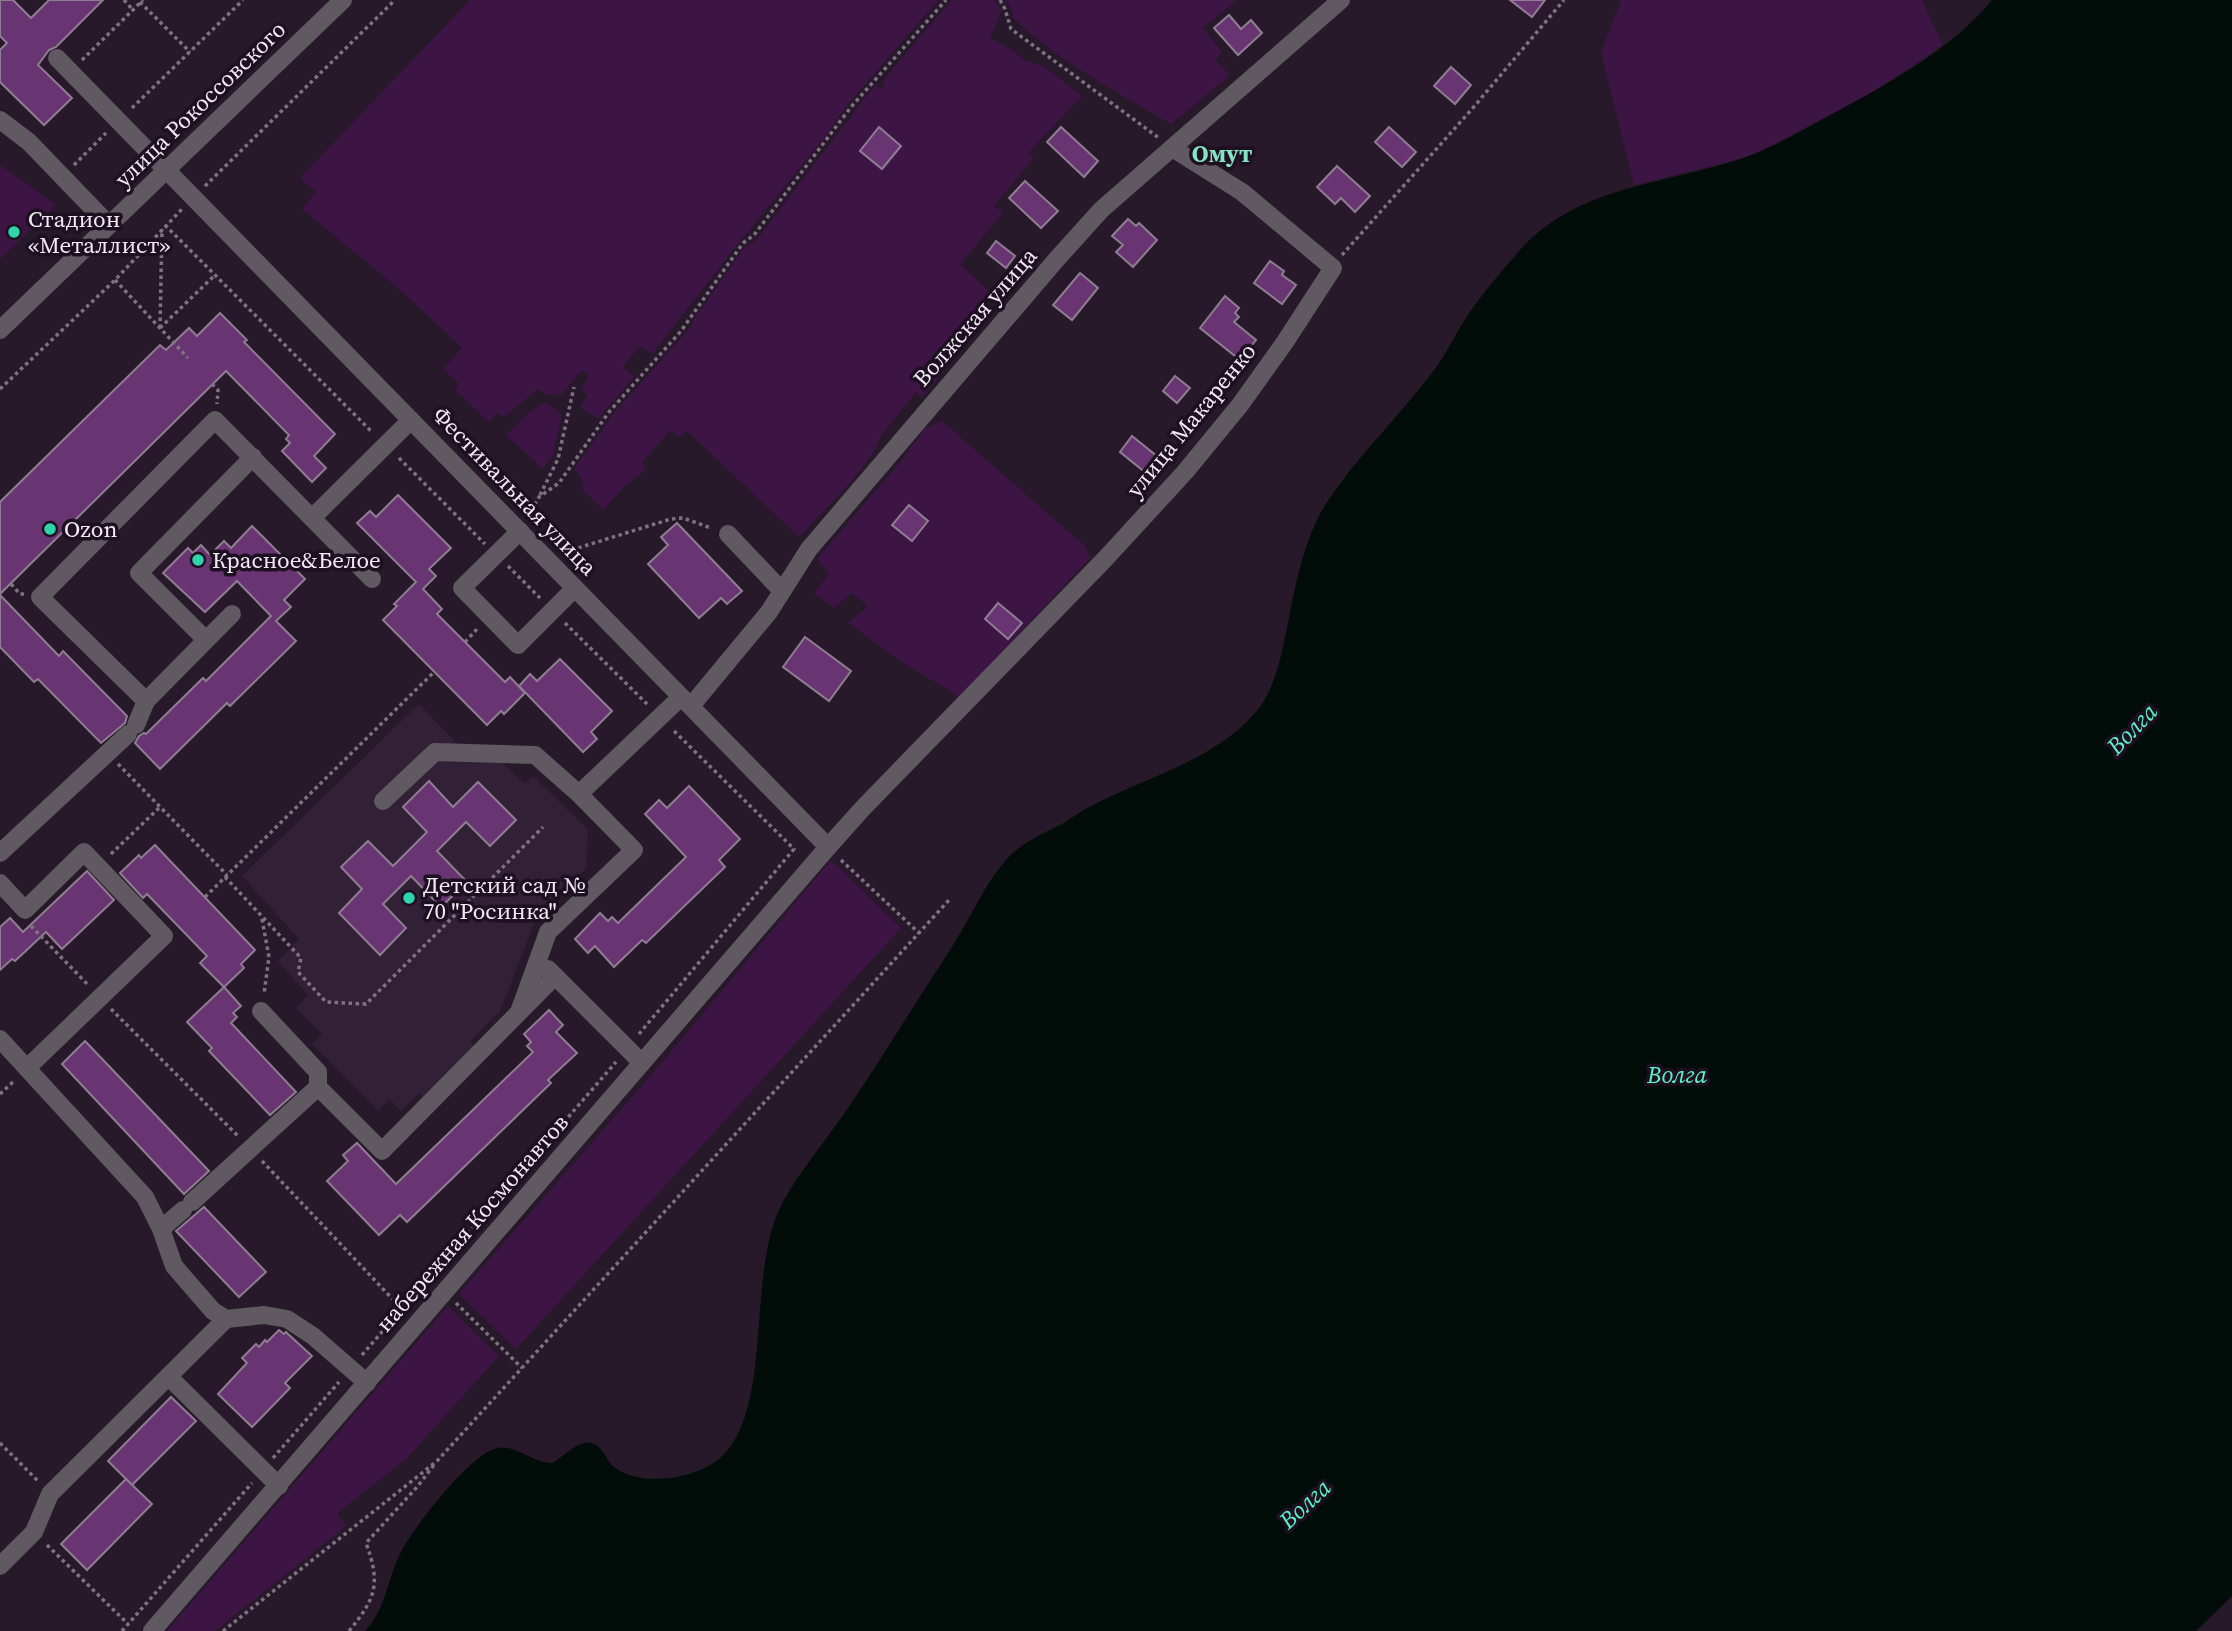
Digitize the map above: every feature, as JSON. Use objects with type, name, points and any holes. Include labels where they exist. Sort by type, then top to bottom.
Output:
[{"type":"street","name":"улица Рокоссовского","points":[[0,330],[342,0]]},
{"type":"street","name":"Волжская улица","points":[[579,794],[661,718],[686,702],[769,612],[809,549],[1101,210],[1341,0]]},
{"type":"street","name":"Фестивальная улица","points":[[57,58],[828,847]]},
{"type":"street","points":[[0,120],[29,142],[109,225]]},
{"type":"street","points":[[1172,148],[1241,192],[1333,268]]},
{"type":"street","name":"улица Макаренко","points":[[828,847],[1185,472],[1240,405],[1333,268]]},
{"type":"street","points":[[312,518],[411,419]]},
{"type":"street","points":[[146,701],[40,597],[215,420],[372,579]]},
{"type":"street","points":[[206,640],[139,573],[253,457]]},
{"type":"street","points":[[520,531],[462,588],[518,645],[575,588]]},
{"type":"street","points":[[728,534],[782,591]]},
{"type":"street","points":[[0,853],[132,729],[146,701],[232,614]]},
{"type":"street","points":[[383,801],[435,752],[535,755],[579,794],[634,850],[548,932],[519,1012]]},
{"type":"street","name":"набережная Космонавтов","points":[[152,1631],[828,847]]},
{"type":"street","points":[[0,883],[25,909],[84,852],[164,936],[27,1068]]},
{"type":"street","points":[[538,959],[642,1063]]},
{"type":"street","points":[[261,1011],[318,1072],[318,1087],[382,1151],[555,976]]},
{"type":"street","points":[[0,1039],[145,1196],[174,1266],[213,1311],[226,1319],[264,1315],[286,1319],[313,1336],[367,1383]]},
{"type":"street","points":[[160,1229],[318,1087]]},
{"type":"street","points":[[0,1566],[34,1532],[50,1494],[226,1319]]},
{"type":"street","points":[[169,1377],[279,1486]]},
{"type":"path","points":[[124,0],[133,9]]},
{"type":"path","points":[[63,176],[243,0]]},
{"type":"path","points":[[539,497],[559,483],[609,412],[681,331],[743,243],[754,235],[851,107],[946,0]]},
{"type":"path","points":[[1000,0],[1011,29],[1172,148]]},
{"type":"path","points":[[1333,268],[1350,244],[1472,109],[1564,0]]},
{"type":"path","points":[[70,72],[142,1],[190,52]]},
{"type":"path","points":[[122,1631],[627,1048],[794,849],[164,227],[160,328]]},
{"type":"path","points":[[160,328],[215,275]]},
{"type":"path","points":[[115,280],[188,358]]},
{"type":"path","points":[[0,380],[4,385]]},
{"type":"path","points":[[520,531],[558,459],[574,387]]},
{"type":"path","points":[[546,558],[671,519],[683,518],[728,534]]},
{"type":"path","points":[[205,897],[434,672]]},
{"type":"path","points":[[107,753],[301,958],[298,971],[326,1002],[366,1004],[543,827]]},
{"type":"path","points":[[97,866],[160,807]]},
{"type":"path","points":[[828,847],[919,933]]},
{"type":"path","points":[[349,1631],[368,1608],[373,1597],[375,1567],[366,1543],[437,1461],[948,900]]},
{"type":"path","points":[[25,909],[26,920],[251,1149],[402,1309]]},
{"type":"path","points":[[261,916],[269,957],[261,1011]]},
{"type":"path","points":[[464,1311],[522,1368]]},
{"type":"path","points":[[0,1443],[50,1494]]},
{"type":"path","points":[[223,1631],[437,1461]]},
{"type":"path","points":[[34,1532],[128,1624]]},
{"type":"shaded area","points":[[470,0],[938,0],[848,104],[826,136],[652,354],[640,346],[623,367],[634,377],[598,419],[580,407],[587,396],[581,389],[589,376],[582,370],[560,396],[545,394],[538,389],[504,417],[498,413],[489,422],[455,390],[459,384],[443,369],[462,348],[398,288],[302,209],[316,192],[300,178]]},
{"type":"shaded area","points":[[952,0],[994,0],[1002,10],[990,38],[1014,51],[1022,59],[1045,67],[1082,96],[1029,152],[1034,158],[994,206],[1003,213],[960,264],[994,296],[958,339],[965,345],[922,397],[916,392],[880,437],[876,448],[857,474],[799,537],[687,431],[680,437],[670,430],[642,463],[647,469],[625,486],[603,510],[581,488],[585,483],[574,469],[614,413],[691,327],[746,245],[755,242],[875,85],[882,90],[885,78]]},
{"type":"shaded area","points":[[1005,0],[1236,0],[1203,28],[1222,52],[1215,60],[1230,75],[1171,124],[1049,48],[1012,17],[1012,9]]},
{"type":"shaded area","points":[[1621,0],[1922,0],[1943,45],[1870,94],[1748,157],[1634,185],[1601,52]]},
{"type":"shaded area","name":"Стадион «Металлист»","points":[[0,165],[56,205],[0,259]]},
{"type":"shaded area","points":[[546,402],[562,414],[553,455],[543,469],[506,435],[532,410]]},
{"type":"shaded area","points":[[942,421],[1086,547],[1090,558],[960,697],[905,664],[848,623],[868,606],[851,593],[834,608],[814,593],[829,574],[817,559],[902,460],[924,429]]},
{"type":"shaded area","name":"Детский сад № 70 \"Росинка\"","points":[[419,704],[460,747],[488,748],[525,784],[533,776],[588,830],[586,868],[536,919],[500,1011],[470,1041],[476,1047],[424,1098],[419,1093],[401,1112],[390,1099],[378,1111],[312,1044],[322,1034],[296,1008],[308,995],[278,961],[299,939],[242,876]]},
{"type":"shaded area","points":[[831,860],[901,928],[516,1349],[459,1294],[659,1066]]},
{"type":"shaded area","points":[[448,1306],[499,1356],[406,1459],[337,1513],[346,1526],[215,1631],[167,1631]]},
{"type":"water","name":"Волга","points":[[1992,0],[2232,0],[2232,1596],[2196,1631],[365,1631],[378,1613],[400,1554],[416,1528],[443,1494],[486,1453],[504,1447],[552,1463],[576,1446],[591,1443],[601,1450],[614,1467],[625,1474],[653,1479],[683,1476],[720,1458],[737,1435],[748,1406],[765,1263],[772,1229],[784,1200],[875,1068],[952,947],[988,884],[1014,852],[1037,836],[1091,806],[1200,756],[1239,729],[1256,712],[1268,693],[1276,672],[1302,559],[1317,520],[1348,473],[1435,369],[1470,312],[1520,250],[1543,228],[1597,199],[1746,157],[1797,133],[1870,93],[1937,51],[1976,18]]},
{"type":"building","points":[[0,0],[13,0],[31,18],[49,0],[103,0],[56,47],[49,50],[38,65],[72,98],[44,125],[0,82],[0,50],[7,43],[0,36]]},
{"type":"building","points":[[1510,0],[1545,0],[1532,17]]},
{"type":"building","points":[[1229,15],[1241,29],[1251,20],[1262,33],[1238,55],[1214,28]]},
{"type":"building","points":[[1451,67],[1471,85],[1455,104],[1434,86]]},
{"type":"building","points":[[879,127],[901,146],[882,169],[860,151]]},
{"type":"building","points":[[1061,127],[1098,161],[1084,177],[1047,142]]},
{"type":"building","points":[[1389,127],[1416,152],[1402,167],[1375,142]]},
{"type":"building","points":[[1337,166],[1370,196],[1355,212],[1341,198],[1335,204],[1317,187]]},
{"type":"building","points":[[1025,181],[1058,211],[1041,228],[1009,198]]},
{"type":"building","points":[[1128,219],[1136,226],[1139,223],[1157,240],[1133,267],[1116,252],[1123,245],[1112,236]]},
{"type":"building","points":[[996,241],[1015,256],[1006,268],[987,253]]},
{"type":"building","points":[[1270,261],[1284,271],[1282,275],[1296,285],[1282,304],[1254,283]]},
{"type":"building","points":[[1080,273],[1098,288],[1072,320],[1053,305]]},
{"type":"building","points":[[1225,296],[1239,308],[1235,313],[1239,317],[1234,322],[1256,340],[1240,360],[1200,328]]},
{"type":"building","points":[[220,313],[247,340],[244,342],[335,434],[314,456],[326,468],[312,482],[282,451],[290,443],[286,439],[289,435],[226,371],[0,594],[0,502],[160,345],[166,350],[189,328],[197,336]]},
{"type":"building","points":[[1175,376],[1190,388],[1177,403],[1163,391]]},
{"type":"building","points":[[1132,436],[1158,457],[1146,473],[1120,452]]},
{"type":"building","points":[[398,495],[451,548],[429,569],[436,576],[423,589],[442,609],[437,614],[505,682],[510,677],[525,693],[504,714],[501,711],[487,725],[383,620],[397,606],[394,604],[416,582],[357,523],[370,511],[376,517]]},
{"type":"building","points":[[909,505],[928,521],[912,541],[892,525]]},
{"type":"building","points":[[677,523],[742,591],[727,604],[721,598],[699,618],[648,564],[668,545],[661,537]]},
{"type":"building","points":[[252,526],[305,579],[284,600],[291,607],[276,621],[296,641],[230,706],[227,703],[160,769],[135,743],[139,736],[146,734],[203,678],[206,681],[271,616],[237,581],[205,612],[163,573],[188,548],[193,553],[201,545],[210,555],[224,541],[231,548]]},
{"type":"building","points":[[0,595],[59,656],[63,651],[127,716],[125,723],[101,743],[38,679],[34,682],[0,647]]},
{"type":"building","points":[[998,603],[1022,623],[1008,639],[985,619]]},
{"type":"building","points":[[805,637],[851,671],[829,701],[783,667]]},
{"type":"building","points":[[560,659],[612,711],[591,732],[597,739],[583,752],[519,686],[530,674],[537,681]]},
{"type":"building","points":[[429,781],[453,807],[478,782],[516,820],[490,846],[466,822],[437,851],[467,882],[441,907],[411,876],[383,904],[406,928],[380,955],[339,913],[362,889],[341,867],[368,841],[393,866],[427,832],[403,807]]},
{"type":"building","points":[[689,786],[740,839],[719,860],[725,867],[646,943],[642,940],[614,967],[595,946],[588,953],[575,939],[600,913],[608,921],[612,917],[618,923],[686,857],[645,814],[659,800],[667,808]]},
{"type":"building","points":[[155,845],[255,950],[241,964],[244,968],[224,987],[200,963],[207,956],[147,894],[143,898],[120,873],[139,855],[141,858]]},
{"type":"building","points":[[87,871],[114,900],[62,949],[46,932],[15,961],[12,959],[0,970],[0,927],[10,918],[23,932]]},
{"type":"building","points":[[224,987],[241,1006],[233,1013],[237,1017],[231,1023],[296,1092],[270,1115],[209,1051],[212,1048],[187,1022]]},
{"type":"building","points":[[549,1010],[563,1025],[556,1032],[577,1053],[548,1080],[551,1083],[407,1222],[400,1215],[379,1235],[327,1181],[348,1161],[343,1155],[357,1143],[396,1184],[533,1052],[527,1046],[531,1042],[524,1034]]},
{"type":"building","points":[[85,1041],[209,1171],[184,1194],[62,1064]]},
{"type":"building","points":[[204,1207],[266,1272],[239,1297],[176,1231]]},
{"type":"building","points":[[279,1330],[284,1334],[286,1332],[312,1356],[285,1383],[290,1388],[252,1427],[218,1394],[247,1363],[242,1358],[256,1344],[259,1347]]},
{"type":"building","points":[[171,1397],[196,1421],[132,1485],[108,1461]]},
{"type":"building","points":[[126,1479],[152,1504],[87,1570],[61,1544]]},
{"type":"place","name":"Стадион «Металлист»","points":[[14,232]]},
{"type":"place","name":"Ozon","points":[[50,529]]},
{"type":"place","name":"Красное&Белое","points":[[198,560]]},
{"type":"place","name":"Детский сад № 70 \"Росинка\"","points":[[409,898]]},
{"type":"district","name":"Омут","points":[[1222,154]]}]
